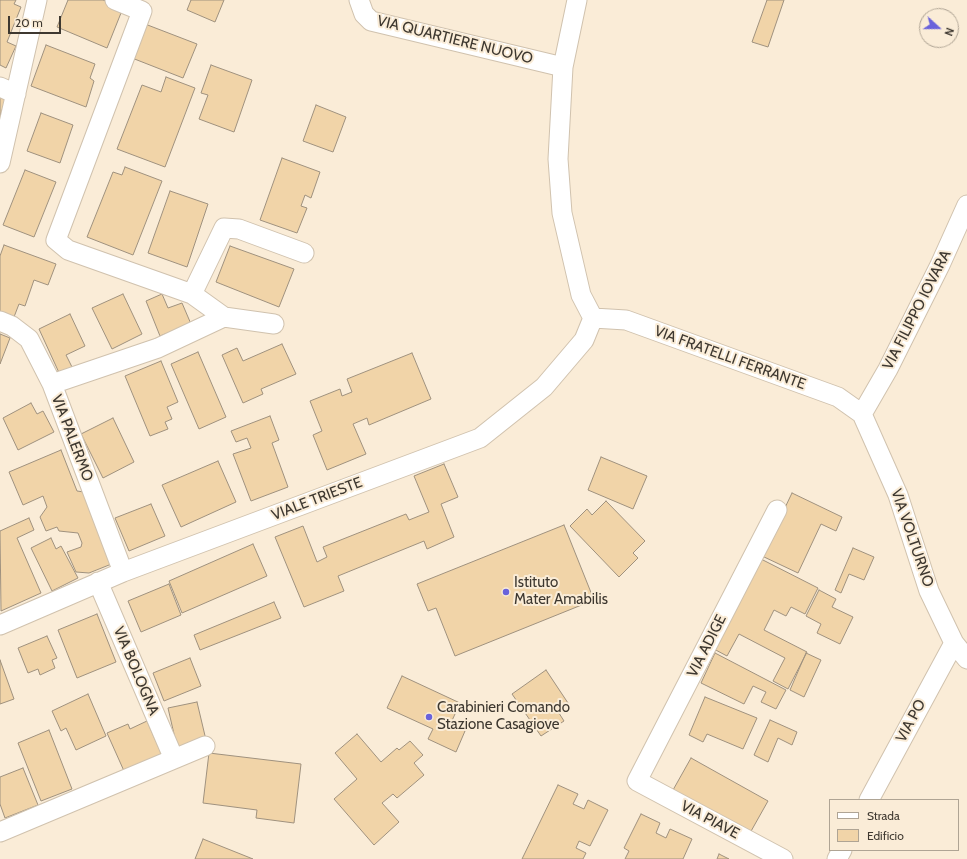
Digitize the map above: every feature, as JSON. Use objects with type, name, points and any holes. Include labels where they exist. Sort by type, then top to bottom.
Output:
[{"type":"street","points":[[0,163],[8,90],[37,0]]},
{"type":"street","points":[[115,0],[142,11],[56,240],[68,250],[192,294],[224,317],[274,324]]},
{"type":"street","name":"VIA QUARTIERE NUOVO","points":[[359,0],[364,14],[371,21],[563,67]]},
{"type":"street","points":[[577,0],[563,67],[558,159],[562,213],[581,295],[593,318]]},
{"type":"street","name":"VIA FILIPPO IOVARA","points":[[862,414],[888,369],[940,265],[967,205]]},
{"type":"street","points":[[192,294],[224,228],[239,229],[304,253]]},
{"type":"street","points":[[52,384],[158,348],[224,317]]},
{"type":"street","name":"VIA FRATELLI FERRANTE","points":[[593,318],[611,318],[633,322],[838,397],[862,414]]},
{"type":"street","name":"VIALE TRIESTE","points":[[0,625],[123,572],[480,438],[544,387],[584,340],[593,318]]},
{"type":"street","name":"VIA PALERMO","points":[[0,321],[12,326],[29,339],[52,384],[123,572]]},
{"type":"street","name":"VIA VOLTURNO","points":[[862,414],[898,495],[929,591],[954,643],[967,659]]},
{"type":"street","name":"VIA ADIGE","points":[[637,782],[776,510]]},
{"type":"street","name":"VIA BOLOGNA","points":[[98,582],[174,759]]},
{"type":"street","name":"VIA PO","points":[[870,799],[954,643]]},
{"type":"street","points":[[0,832],[205,746]]},
{"type":"street","name":"VIA PIAVE","points":[[637,782],[783,859]]},
{"type":"building","points":[[0,0],[16,0],[14,4],[21,7],[7,42],[16,46],[6,68],[0,65]]},
{"type":"building","points":[[68,0],[103,0],[123,8],[107,48],[57,27]]},
{"type":"building","points":[[191,0],[224,0],[215,22],[187,10]]},
{"type":"building","points":[[767,0],[784,0],[768,47],[752,42]]},
{"type":"building","points":[[145,24],[197,44],[183,78],[132,58]]},
{"type":"building","points":[[46,45],[95,64],[90,78],[94,81],[86,107],[31,86]]},
{"type":"building","points":[[211,65],[252,80],[234,132],[199,119],[208,95],[201,93]]},
{"type":"building","points":[[166,77],[195,88],[165,167],[117,149],[142,85],[161,92]]},
{"type":"building","points":[[0,89],[8,93],[0,116]]},
{"type":"building","points":[[316,105],[346,117],[333,152],[303,141]]},
{"type":"building","points":[[41,113],[73,125],[60,163],[27,151]]},
{"type":"building","points":[[282,158],[320,172],[311,198],[305,195],[301,206],[307,208],[297,233],[260,220]]},
{"type":"building","points":[[125,167],[162,181],[133,255],[87,237],[113,172],[122,175]]},
{"type":"building","points":[[25,170],[56,182],[34,237],[3,225]]},
{"type":"building","points":[[170,191],[208,204],[187,267],[148,253]]},
{"type":"building","points":[[4,245],[56,264],[48,285],[34,280],[25,306],[19,304],[14,317],[0,312],[0,256]]},
{"type":"building","points":[[230,246],[294,269],[279,307],[216,282]]},
{"type":"building","points":[[123,294],[142,334],[112,349],[92,308]]},
{"type":"building","points":[[162,294],[168,308],[182,303],[191,324],[160,336],[146,301]]},
{"type":"building","points":[[70,314],[85,346],[66,355],[74,371],[61,377],[39,329]]},
{"type":"building","points":[[0,334],[10,338],[0,364]]},
{"type":"building","points":[[282,344],[296,374],[261,389],[263,394],[243,403],[222,355],[237,348],[243,361]]},
{"type":"building","points":[[198,352],[226,417],[199,429],[171,364]]},
{"type":"building","points":[[412,353],[431,399],[369,425],[367,418],[353,424],[366,454],[327,470],[313,435],[322,431],[310,401],[340,389],[342,396],[352,392],[347,379]]},
{"type":"building","points":[[161,361],[178,402],[167,407],[172,419],[165,422],[168,429],[150,436],[125,376]]},
{"type":"building","points":[[31,403],[37,414],[43,411],[54,432],[18,450],[3,418]]},
{"type":"building","points":[[270,416],[279,440],[272,443],[288,487],[251,501],[233,454],[251,448],[247,438],[236,442],[231,431]]},
{"type":"building","points":[[113,418],[134,462],[103,478],[81,434]]},
{"type":"building","points":[[61,450],[77,491],[84,492],[114,563],[89,573],[76,572],[67,552],[81,547],[82,543],[78,533],[59,531],[57,527],[46,531],[40,517],[47,507],[43,496],[23,505],[9,472]]},
{"type":"building","points":[[601,457],[647,476],[633,509],[588,490]]},
{"type":"building","points":[[218,461],[236,502],[181,527],[162,485]]},
{"type":"building","points":[[444,464],[458,497],[441,504],[454,537],[427,549],[424,541],[338,576],[344,591],[304,607],[275,537],[303,526],[317,562],[327,557],[323,547],[406,514],[409,520],[429,512],[414,476]]},
{"type":"building","points":[[792,493],[842,517],[836,531],[821,524],[798,573],[762,556]]},
{"type":"building","points":[[606,501],[645,541],[633,553],[638,558],[619,577],[570,526],[587,509],[592,515]]},
{"type":"building","points":[[151,504],[165,536],[129,551],[115,518]]},
{"type":"building","points":[[29,518],[34,530],[17,538],[41,593],[1,611],[0,531]]},
{"type":"building","name":"Istituto Mater Amabilis","points":[[564,525],[594,600],[455,656],[436,608],[428,611],[417,584]]},
{"type":"building","points":[[51,538],[56,549],[61,546],[78,578],[52,591],[31,548]]},
{"type":"building","points":[[253,544],[267,576],[182,613],[169,581]]},
{"type":"building","points":[[853,548],[874,557],[864,580],[849,574],[841,593],[835,590]]},
{"type":"building","points":[[759,558],[818,588],[805,614],[791,607],[786,616],[774,610],[764,630],[807,652],[788,689],[773,681],[785,658],[739,634],[727,656],[712,648]]},
{"type":"building","points":[[169,584],[181,615],[141,632],[128,601]]},
{"type":"building","points":[[819,590],[836,599],[832,607],[853,617],[840,644],[817,633],[821,624],[806,616]]},
{"type":"building","points":[[274,602],[281,618],[200,650],[194,635]]},
{"type":"building","points":[[97,614],[116,662],[77,678],[58,630]]},
{"type":"building","points":[[47,636],[57,658],[52,660],[55,668],[40,675],[38,669],[28,673],[18,648]]},
{"type":"building","points":[[715,653],[786,690],[776,709],[761,702],[766,692],[753,686],[744,704],[701,683]]},
{"type":"building","points":[[806,653],[821,660],[804,697],[790,690]]},
{"type":"building","points":[[190,658],[201,686],[164,701],[153,673]]},
{"type":"building","points":[[0,660],[14,699],[0,704]]},
{"type":"building","points":[[546,670],[568,703],[557,710],[564,721],[541,736],[512,694]]},
{"type":"building","name":"Carabinieri Comando Stazione Casagiove","points":[[402,676],[460,703],[450,725],[465,731],[456,752],[428,739],[433,729],[387,708]]},
{"type":"building","points":[[88,694],[106,736],[76,750],[66,728],[61,731],[52,711]]},
{"type":"building","points":[[705,697],[757,718],[743,749],[707,734],[703,742],[689,735]]},
{"type":"building","points":[[197,702],[206,740],[177,747],[168,708]]},
{"type":"building","points":[[770,720],[797,732],[792,745],[778,738],[768,762],[754,755]]},
{"type":"building","points":[[147,721],[162,755],[124,771],[107,733],[128,724],[130,729]]},
{"type":"building","points":[[49,730],[72,789],[41,801],[18,743]]},
{"type":"building","points":[[357,734],[381,762],[397,748],[399,750],[410,741],[423,755],[414,763],[424,775],[397,798],[393,794],[382,803],[399,822],[374,845],[334,799],[357,779],[335,753]]},
{"type":"building","points":[[209,753],[301,764],[294,823],[256,818],[257,810],[203,803]]},
{"type":"building","points":[[691,758],[768,801],[750,833],[673,790]]},
{"type":"building","points":[[23,768],[38,805],[5,818],[0,804],[0,777]]},
{"type":"building","points":[[558,785],[578,794],[573,804],[584,809],[588,800],[608,810],[590,846],[579,841],[576,848],[586,853],[583,859],[522,859]]},
{"type":"building","points":[[641,814],[660,823],[656,833],[666,838],[670,829],[692,839],[683,859],[625,859],[629,851],[624,848]]},
{"type":"building","points":[[203,839],[253,859],[195,859]]},
{"type":"building","points":[[719,854],[729,859],[717,859]]},
{"type":"place","name":"Istituto Mater Amabilis","points":[[506,592]]},
{"type":"place","name":"Carabinieri Comando Stazione Casagiove","points":[[429,717]]}]
